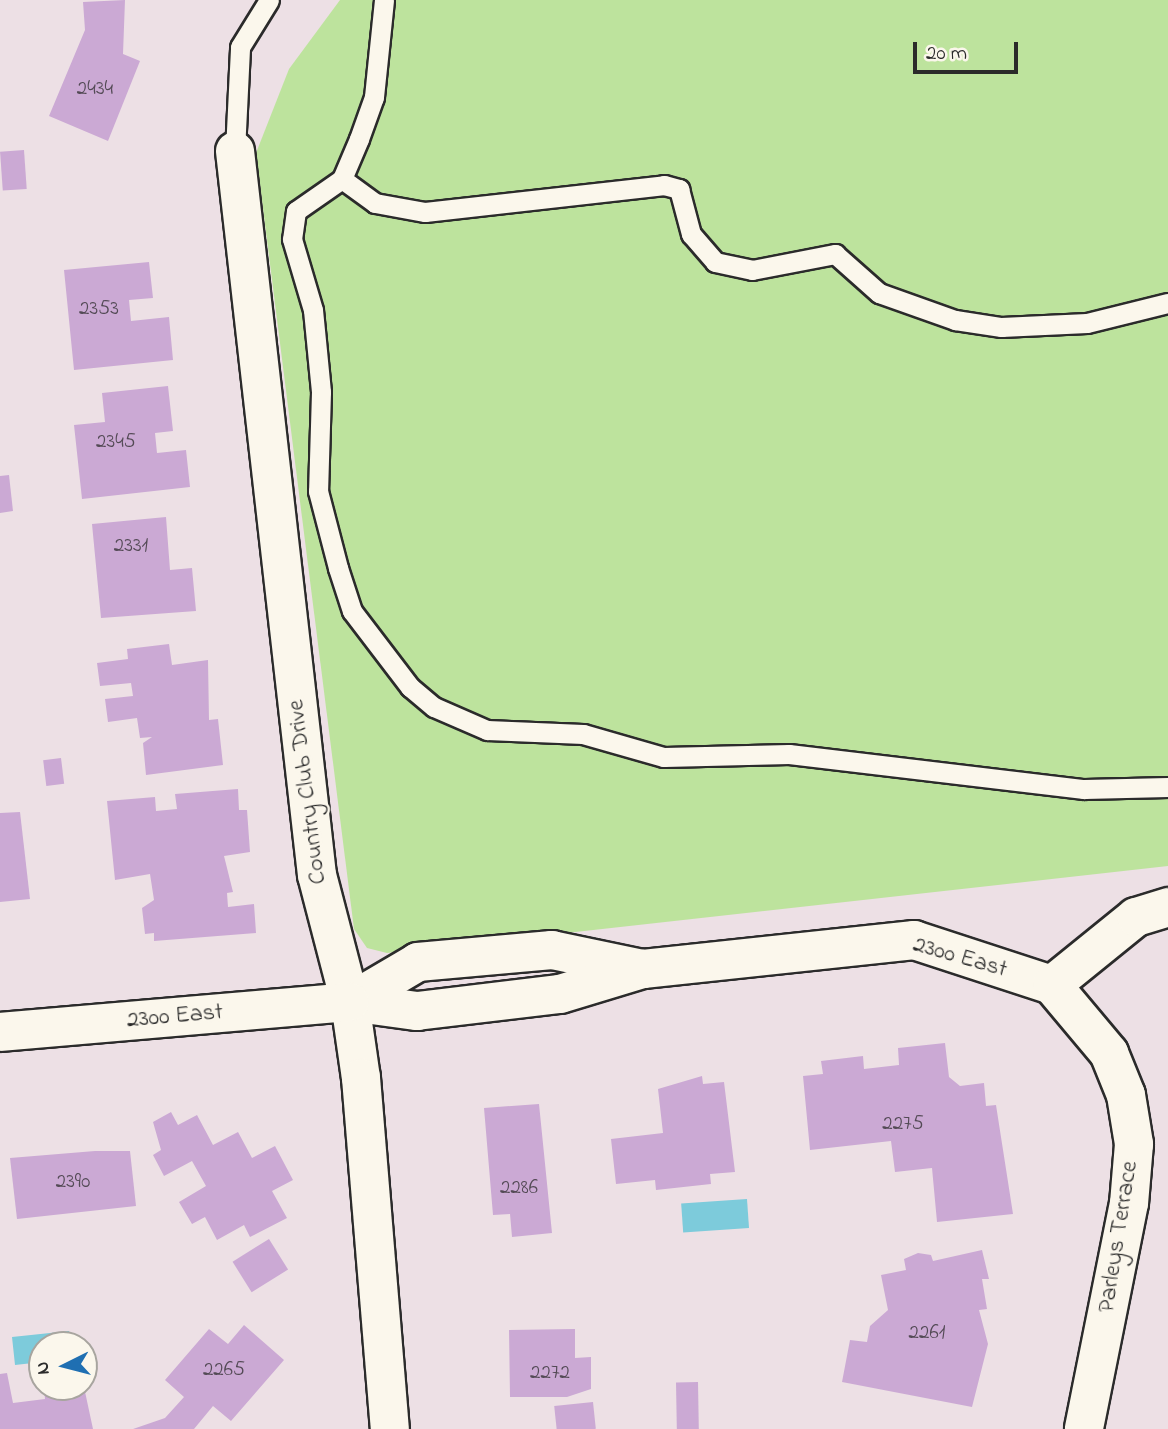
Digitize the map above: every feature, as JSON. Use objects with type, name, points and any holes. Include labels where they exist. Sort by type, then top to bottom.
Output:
[{"type":"street","name":"Country Club Drive","points":[[235,151],[317,875],[350,1002],[384,1304],[390,1429]]},
{"type":"street","points":[[1052,985],[1136,917],[1168,907]]},
{"type":"street","name":"2300 East","points":[[0,1032],[350,1002],[418,962],[552,950],[643,969],[914,940],[1052,985]]},
{"type":"street","name":"Parleys Terrace","points":[[1052,985],[1109,1053],[1126,1094],[1134,1144],[1129,1203],[1084,1429]]},
{"type":"lane","points":[[235,151],[240,47],[268,0]]},
{"type":"lane","points":[[384,0],[374,97],[342,178],[309,196],[292,224],[316,339],[318,491],[352,611],[410,687],[434,707],[487,730],[583,734],[664,757],[789,754],[1084,789],[1168,787]]},
{"type":"lane","points":[[342,178],[375,203],[425,212],[664,185],[679,189],[695,243],[715,262],[752,270],[835,254],[879,293],[955,320],[1001,327],[1087,323],[1168,303]]},
{"type":"green space","points":[[340,0],[1168,0],[1168,866],[387,953],[367,948],[354,929],[256,153],[289,69]]},
{"type":"water","points":[[747,1199],[749,1228],[683,1233],[681,1204]]},
{"type":"water","points":[[28,1335],[28,1364],[15,1365],[12,1337]]},
{"type":"building","points":[[125,0],[123,54],[140,61],[108,141],[49,116],[85,30],[83,2]]},
{"type":"building","points":[[24,150],[27,189],[3,191],[0,152]]},
{"type":"building","points":[[149,262],[153,298],[129,300],[131,321],[169,317],[173,360],[74,370],[64,270]]},
{"type":"building","points":[[168,386],[173,431],[155,433],[157,453],[186,450],[190,487],[82,499],[74,425],[105,422],[102,393]]},
{"type":"building","points":[[9,475],[13,511],[0,513],[0,476]]},
{"type":"building","points":[[166,517],[170,570],[192,568],[196,611],[101,618],[92,524]]},
{"type":"building","points":[[169,644],[172,665],[208,660],[209,720],[218,719],[223,765],[146,775],[143,743],[152,737],[140,738],[137,718],[108,722],[105,699],[133,696],[131,683],[100,686],[97,663],[128,659],[127,649]]},
{"type":"building","points":[[61,758],[64,784],[46,786],[43,760]]},
{"type":"building","points":[[238,789],[239,810],[247,810],[250,852],[224,856],[233,892],[227,893],[228,907],[254,904],[256,933],[154,941],[154,933],[145,934],[142,908],[154,900],[150,874],[115,880],[107,801],[155,797],[156,811],[177,809],[175,794]]},
{"type":"building","points":[[20,812],[30,899],[0,902],[0,813]]},
{"type":"building","points":[[945,1043],[949,1077],[960,1086],[984,1083],[986,1106],[996,1105],[1013,1214],[937,1222],[932,1168],[895,1172],[891,1141],[810,1150],[803,1076],[823,1074],[821,1061],[863,1056],[864,1069],[899,1065],[898,1048]]},
{"type":"building","points":[[702,1076],[703,1084],[724,1082],[735,1172],[710,1174],[711,1184],[656,1190],[655,1180],[616,1184],[611,1139],[663,1133],[658,1089]]},
{"type":"building","points":[[539,1104],[552,1233],[512,1237],[510,1214],[493,1215],[484,1108]]},
{"type":"building","points":[[171,1112],[178,1125],[197,1115],[213,1145],[238,1132],[252,1158],[275,1146],[293,1180],[272,1191],[287,1218],[250,1237],[244,1225],[217,1240],[205,1217],[192,1224],[179,1202],[206,1186],[192,1161],[164,1176],[153,1155],[161,1150],[153,1122]]},
{"type":"building","points":[[130,1151],[136,1206],[17,1219],[10,1158]]},
{"type":"building","points":[[269,1239],[288,1270],[252,1292],[233,1262]]},
{"type":"building","points":[[982,1250],[989,1279],[982,1279],[987,1309],[979,1310],[988,1344],[972,1407],[842,1382],[850,1340],[867,1342],[870,1326],[888,1310],[881,1275],[906,1270],[904,1259],[918,1253],[931,1255],[933,1261]]},
{"type":"building","points":[[244,1325],[284,1360],[231,1421],[213,1406],[194,1429],[133,1429],[165,1418],[184,1397],[165,1380],[209,1329],[228,1344]]},
{"type":"building","points":[[575,1329],[575,1358],[591,1357],[591,1389],[567,1397],[510,1397],[509,1330]]},
{"type":"building","points":[[7,1373],[13,1403],[87,1401],[93,1429],[0,1429],[0,1374]]},
{"type":"building","points":[[676,1382],[698,1382],[699,1429],[677,1429]]},
{"type":"building","points":[[593,1402],[596,1429],[557,1429],[554,1406]]}]
